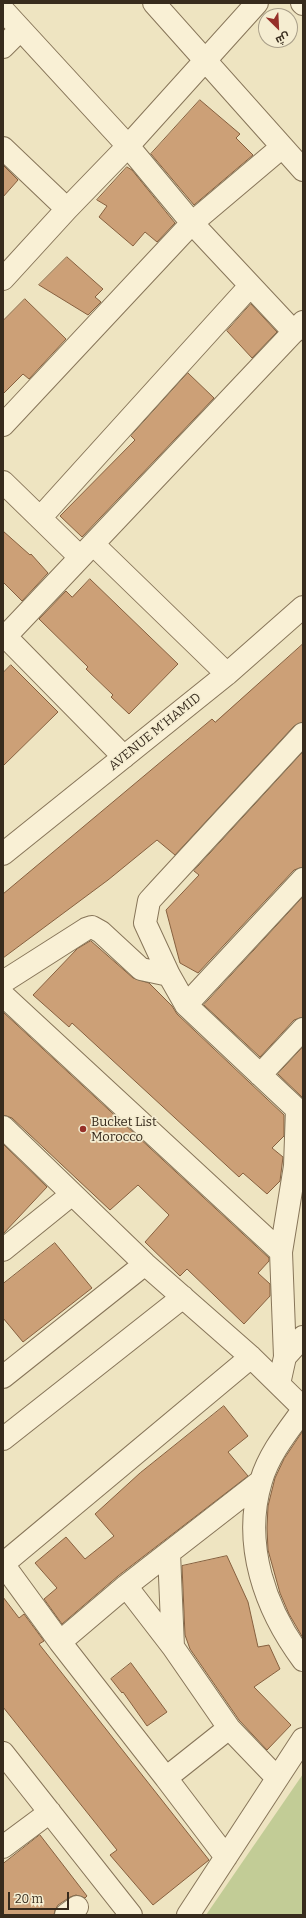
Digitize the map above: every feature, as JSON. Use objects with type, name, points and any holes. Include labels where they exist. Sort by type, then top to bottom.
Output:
[{"type":"street","points":[[154,3],[303,170]]},
{"type":"street","points":[[3,279],[67,209],[128,146],[257,3]]},
{"type":"street","points":[[3,10],[128,146],[192,223],[250,286],[298,327],[86,551],[6,643],[124,757]]},
{"type":"street","points":[[3,47],[20,30]]},
{"type":"street","points":[[3,425],[192,223],[282,147]]},
{"type":"street","points":[[3,148],[67,209]]},
{"type":"street","points":[[40,518],[250,286]]},
{"type":"street","points":[[3,482],[40,518],[86,551],[227,674]]},
{"type":"street","name":"AVENUE M'HAMID","points":[[3,854],[227,674],[303,607]]},
{"type":"street","points":[[279,1384],[285,1357],[281,1252],[294,1166],[300,1112],[186,1005],[169,975],[145,923],[149,901],[303,734]]},
{"type":"street","points":[[186,1005],[303,879]]},
{"type":"street","points":[[3,982],[86,928],[92,927],[101,932],[141,968],[169,975]]},
{"type":"street","points":[[3,995],[281,1252]]},
{"type":"street","points":[[260,1075],[303,1029]]},
{"type":"street","points":[[3,1127],[71,1195],[145,1264],[251,1357],[303,1409],[272,1456],[261,1480],[255,1511],[254,1529],[255,1551],[270,1605],[291,1643],[303,1660]]},
{"type":"street","points":[[3,1250],[71,1195]]},
{"type":"street","points":[[3,1377],[145,1264]]},
{"type":"street","points":[[3,1439],[183,1297]]},
{"type":"street","points":[[285,1357],[303,1337]]},
{"type":"street","points":[[226,1857],[60,1642],[3,1564],[251,1357]]},
{"type":"street","points":[[60,1642],[126,1586],[261,1480]]},
{"type":"street","points":[[169,1552],[173,1647]]},
{"type":"street","points":[[126,1586],[173,1647],[229,1728],[277,1778]]},
{"type":"street","points":[[166,1778],[229,1728]]},
{"type":"street","points":[[188,1915],[303,1739]]},
{"type":"street","points":[[3,1753],[131,1915]]},
{"type":"street","points":[[3,1847],[50,1812]]},
{"type":"green space","points":[[303,1774],[303,1915],[206,1915]]},
{"type":"building","points":[[200,100],[240,134],[236,138],[253,155],[194,205],[151,154]]},
{"type":"building","points":[[3,165],[18,180],[3,197]]},
{"type":"building","points":[[127,167],[132,170],[175,223],[157,242],[145,232],[133,246],[99,217],[107,206],[97,200]]},
{"type":"building","points":[[67,257],[103,289],[95,297],[101,302],[88,315],[39,285]]},
{"type":"building","points":[[25,299],[66,339],[29,379],[23,374],[3,394],[3,321]]},
{"type":"building","points":[[251,304],[277,332],[252,358],[227,331]]},
{"type":"building","points":[[188,373],[214,398],[82,537],[60,516],[135,440],[131,436]]},
{"type":"building","points":[[3,531],[30,555],[31,554],[48,573],[22,601],[3,582]]},
{"type":"building","points":[[90,579],[178,664],[129,714],[111,697],[113,695],[86,669],[88,667],[39,619],[66,591],[72,597]]},
{"type":"building","points":[[303,644],[303,722],[294,726],[175,855],[157,840],[108,880],[3,958],[3,894],[212,719],[215,722]]},
{"type":"building","points":[[11,665],[58,712],[3,766],[3,673]]},
{"type":"building","points":[[303,752],[303,867],[294,870],[198,973],[180,963],[166,910],[199,875],[194,871]]},
{"type":"building","points":[[303,897],[303,1017],[294,1020],[260,1057],[204,1005]]},
{"type":"building","points":[[91,941],[133,978],[149,983],[172,1006],[177,1014],[284,1115],[284,1136],[272,1148],[283,1157],[280,1181],[267,1194],[243,1173],[239,1177],[72,1023],[69,1027],[33,995],[77,949]]},
{"type":"building","points":[[3,1012],[269,1258],[269,1261],[258,1273],[270,1284],[270,1296],[244,1324],[187,1269],[180,1276],[145,1242],[169,1215],[138,1185],[110,1210],[12,1118],[3,1115]]},
{"type":"building","points":[[303,1047],[303,1098],[278,1074]]},
{"type":"building","points":[[3,1144],[47,1187],[3,1234]]},
{"type":"building","points":[[55,1243],[92,1288],[23,1342],[3,1318],[3,1284]]},
{"type":"building","points":[[224,1406],[248,1436],[228,1452],[248,1476],[118,1576],[62,1624],[44,1599],[57,1588],[35,1563],[66,1537],[85,1559],[114,1536],[95,1514],[140,1473]]},
{"type":"building","points":[[303,1431],[303,1638],[289,1614],[280,1593],[268,1550],[267,1528],[268,1506],[275,1478],[284,1459]]},
{"type":"building","points":[[227,1556],[248,1602],[258,1647],[269,1645],[280,1669],[254,1687],[291,1725],[267,1750],[239,1720],[190,1649],[185,1635],[182,1566]]},
{"type":"building","points":[[3,1597],[19,1618],[24,1614],[44,1641],[39,1644],[209,1860],[153,1905],[110,1855],[117,1850],[3,1707]]},
{"type":"building","points":[[131,1663],[167,1712],[147,1726],[123,1692],[122,1693],[111,1679]]},
{"type":"building","points":[[40,1835],[87,1896],[85,1898],[76,1895],[70,1897],[58,1905],[54,1915],[3,1915],[3,1864]]},
{"type":"place","name":"Bucket List Morocco","points":[[83,1129]]}]
